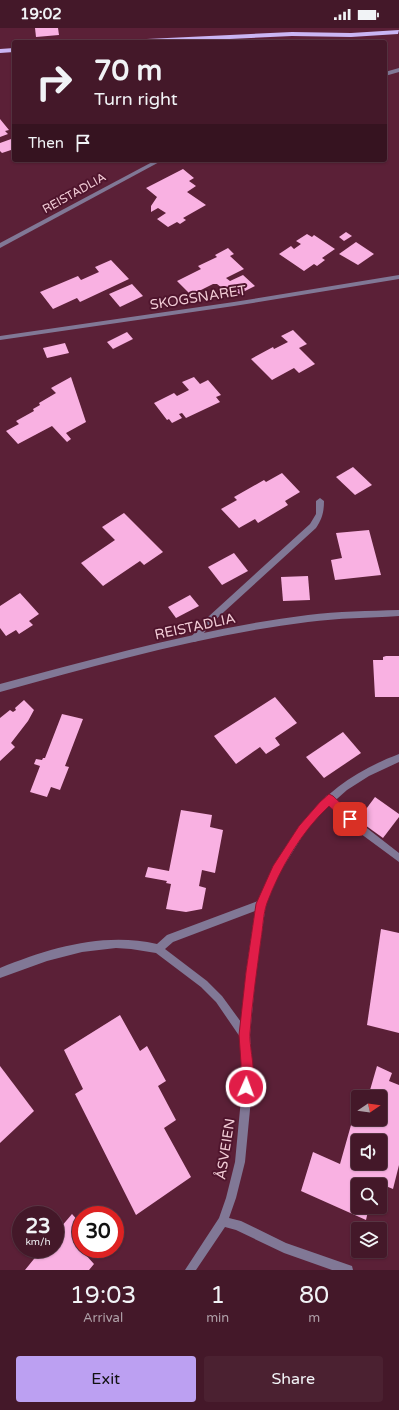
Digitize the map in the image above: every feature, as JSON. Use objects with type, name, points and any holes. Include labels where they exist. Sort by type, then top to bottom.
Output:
[{"type":"main road","points":[[292,34],[316,28]]},
{"type":"main road","points":[[386,28],[398,32]]},
{"type":"main road","points":[[179,40],[292,34],[398,32]]},
{"type":"main road","points":[[0,51],[12,50]]},
{"type":"street","points":[[387,73],[399,70]]},
{"type":"street","name":"REISTADLIA","points":[[0,246],[156,162]]},
{"type":"street","name":"SKOGSNARET","points":[[0,338],[275,298],[399,277]]},
{"type":"street","points":[[194,639],[201,628],[214,615],[243,591],[313,526],[319,519],[321,513],[320,501]]},
{"type":"street","name":"REISTADLIA","points":[[0,688],[115,657],[232,631],[309,618],[399,613]]},
{"type":"street","name":"ÅSVEIEN","points":[[190,1270],[223,1221],[231,1198],[240,1162],[246,1099],[247,1063],[244,1035],[261,904],[277,869],[302,829],[317,811],[344,786],[366,772],[399,758]]},
{"type":"street","points":[[329,799],[360,828],[399,858]]},
{"type":"street","points":[[158,949],[170,938],[261,904]]},
{"type":"street","points":[[0,973],[21,963],[64,951],[106,945],[131,944],[158,949],[204,984],[219,999],[244,1035]]},
{"type":"street","points":[[223,1221],[237,1225],[284,1248],[348,1270]]},
{"type":"building","points":[[35,28],[58,28],[59,35],[36,37]]},
{"type":"building","points":[[0,119],[9,130],[5,131],[8,134],[0,137]]},
{"type":"building","points":[[12,139],[12,150],[2,153],[0,151],[0,143]]},
{"type":"building","points":[[183,169],[194,178],[189,181],[196,186],[187,192],[206,205],[183,218],[186,220],[180,224],[177,222],[168,227],[157,219],[166,213],[158,208],[151,212],[151,206],[157,197],[146,188]]},
{"type":"building","points":[[346,232],[352,236],[344,241],[339,237]]},
{"type":"building","points":[[307,234],[312,237],[314,235],[335,249],[322,258],[325,260],[317,266],[314,264],[304,271],[279,254],[291,246],[294,249],[301,244],[296,241]]},
{"type":"building","points":[[356,242],[374,254],[358,265],[339,254]]},
{"type":"building","points":[[228,248],[234,254],[230,256],[244,269],[226,278],[230,281],[243,275],[255,286],[233,297],[217,284],[213,284],[191,295],[177,281],[201,269],[198,266],[217,257],[215,255]]},
{"type":"building","points":[[111,260],[129,279],[80,302],[77,298],[53,309],[40,292],[78,276],[81,280],[99,272],[95,267]]},
{"type":"building","points":[[132,284],[143,296],[120,307],[109,294]]},
{"type":"building","points":[[293,330],[307,344],[299,348],[315,364],[299,373],[294,368],[272,380],[251,359],[273,347],[274,349],[288,342],[281,336]]},
{"type":"building","points":[[127,332],[133,339],[113,349],[107,342]]},
{"type":"building","points":[[65,343],[69,353],[47,358],[43,348]]},
{"type":"building","points":[[71,377],[86,422],[66,433],[71,439],[67,442],[52,426],[18,444],[6,431],[19,424],[16,421],[34,411],[33,409],[40,405],[39,403],[56,393],[51,388]]},
{"type":"building","points":[[194,377],[200,384],[208,380],[221,395],[216,397],[220,402],[186,418],[182,413],[179,414],[182,418],[172,423],[169,419],[167,420],[154,403],[174,393],[177,396],[189,390],[182,382]]},
{"type":"building","points":[[353,467],[372,485],[355,495],[336,477]]},
{"type":"building","points":[[282,473],[300,492],[285,501],[288,505],[258,523],[255,519],[239,528],[221,509],[237,500],[234,497],[264,480],[266,482]]},
{"type":"building","points":[[124,513],[163,552],[144,565],[140,561],[103,586],[81,563],[115,540],[102,527]]},
{"type":"building","points":[[369,530],[381,575],[335,580],[331,560],[342,558],[336,533]]},
{"type":"building","points":[[234,553],[248,571],[222,585],[208,567]]},
{"type":"building","points":[[308,576],[310,600],[283,601],[281,577]]},
{"type":"building","points":[[20,593],[39,614],[29,621],[33,625],[19,634],[16,630],[6,636],[0,628],[0,606]]},
{"type":"building","points":[[190,595],[199,606],[176,618],[168,607]]},
{"type":"building","points":[[399,656],[399,697],[375,697],[373,660],[383,660],[383,657]]},
{"type":"building","points":[[275,697],[297,723],[275,738],[280,745],[266,754],[260,747],[236,764],[214,736]]},
{"type":"building","points":[[24,700],[34,710],[28,721],[11,743],[15,747],[0,761],[0,718],[10,710],[13,712],[16,710],[15,708]]},
{"type":"building","points":[[62,714],[83,719],[65,766],[69,767],[60,790],[51,787],[47,797],[30,792],[40,766],[34,764],[36,759],[42,760],[45,758]]},
{"type":"building","points":[[343,732],[361,753],[324,778],[306,757]]},
{"type":"building","points":[[375,797],[399,814],[399,817],[383,838],[358,820]]},
{"type":"building","points":[[181,810],[212,815],[210,827],[223,830],[215,873],[202,870],[199,886],[206,888],[202,909],[186,912],[166,909],[171,884],[166,883],[167,881],[145,877],[148,867],[169,871]]},
{"type":"building","points":[[381,929],[399,933],[399,1033],[367,1025]]},
{"type":"building","points":[[120,1015],[140,1051],[147,1046],[166,1081],[158,1086],[176,1120],[164,1128],[191,1177],[136,1215],[75,1094],[83,1089],[64,1050]]},
{"type":"building","points":[[0,1066],[34,1111],[0,1143]]},
{"type":"building","points":[[377,1066],[392,1073],[389,1081],[399,1085],[399,1165],[393,1189],[387,1187],[387,1178],[351,1178],[351,1213],[301,1191],[313,1152],[340,1164],[351,1125],[387,1126],[387,1090],[370,1090]]},
{"type":"building","points":[[72,1214],[72,1258],[89,1258],[94,1264],[89,1270],[25,1270],[35,1258],[64,1258],[64,1223]]},
{"type":"building","points":[[353,1214],[367,1214],[366,1220]]},
{"type":"route","points":[[246,1087],[247,1063],[244,1035],[261,904],[277,869],[302,829],[329,799],[350,819]]}]
